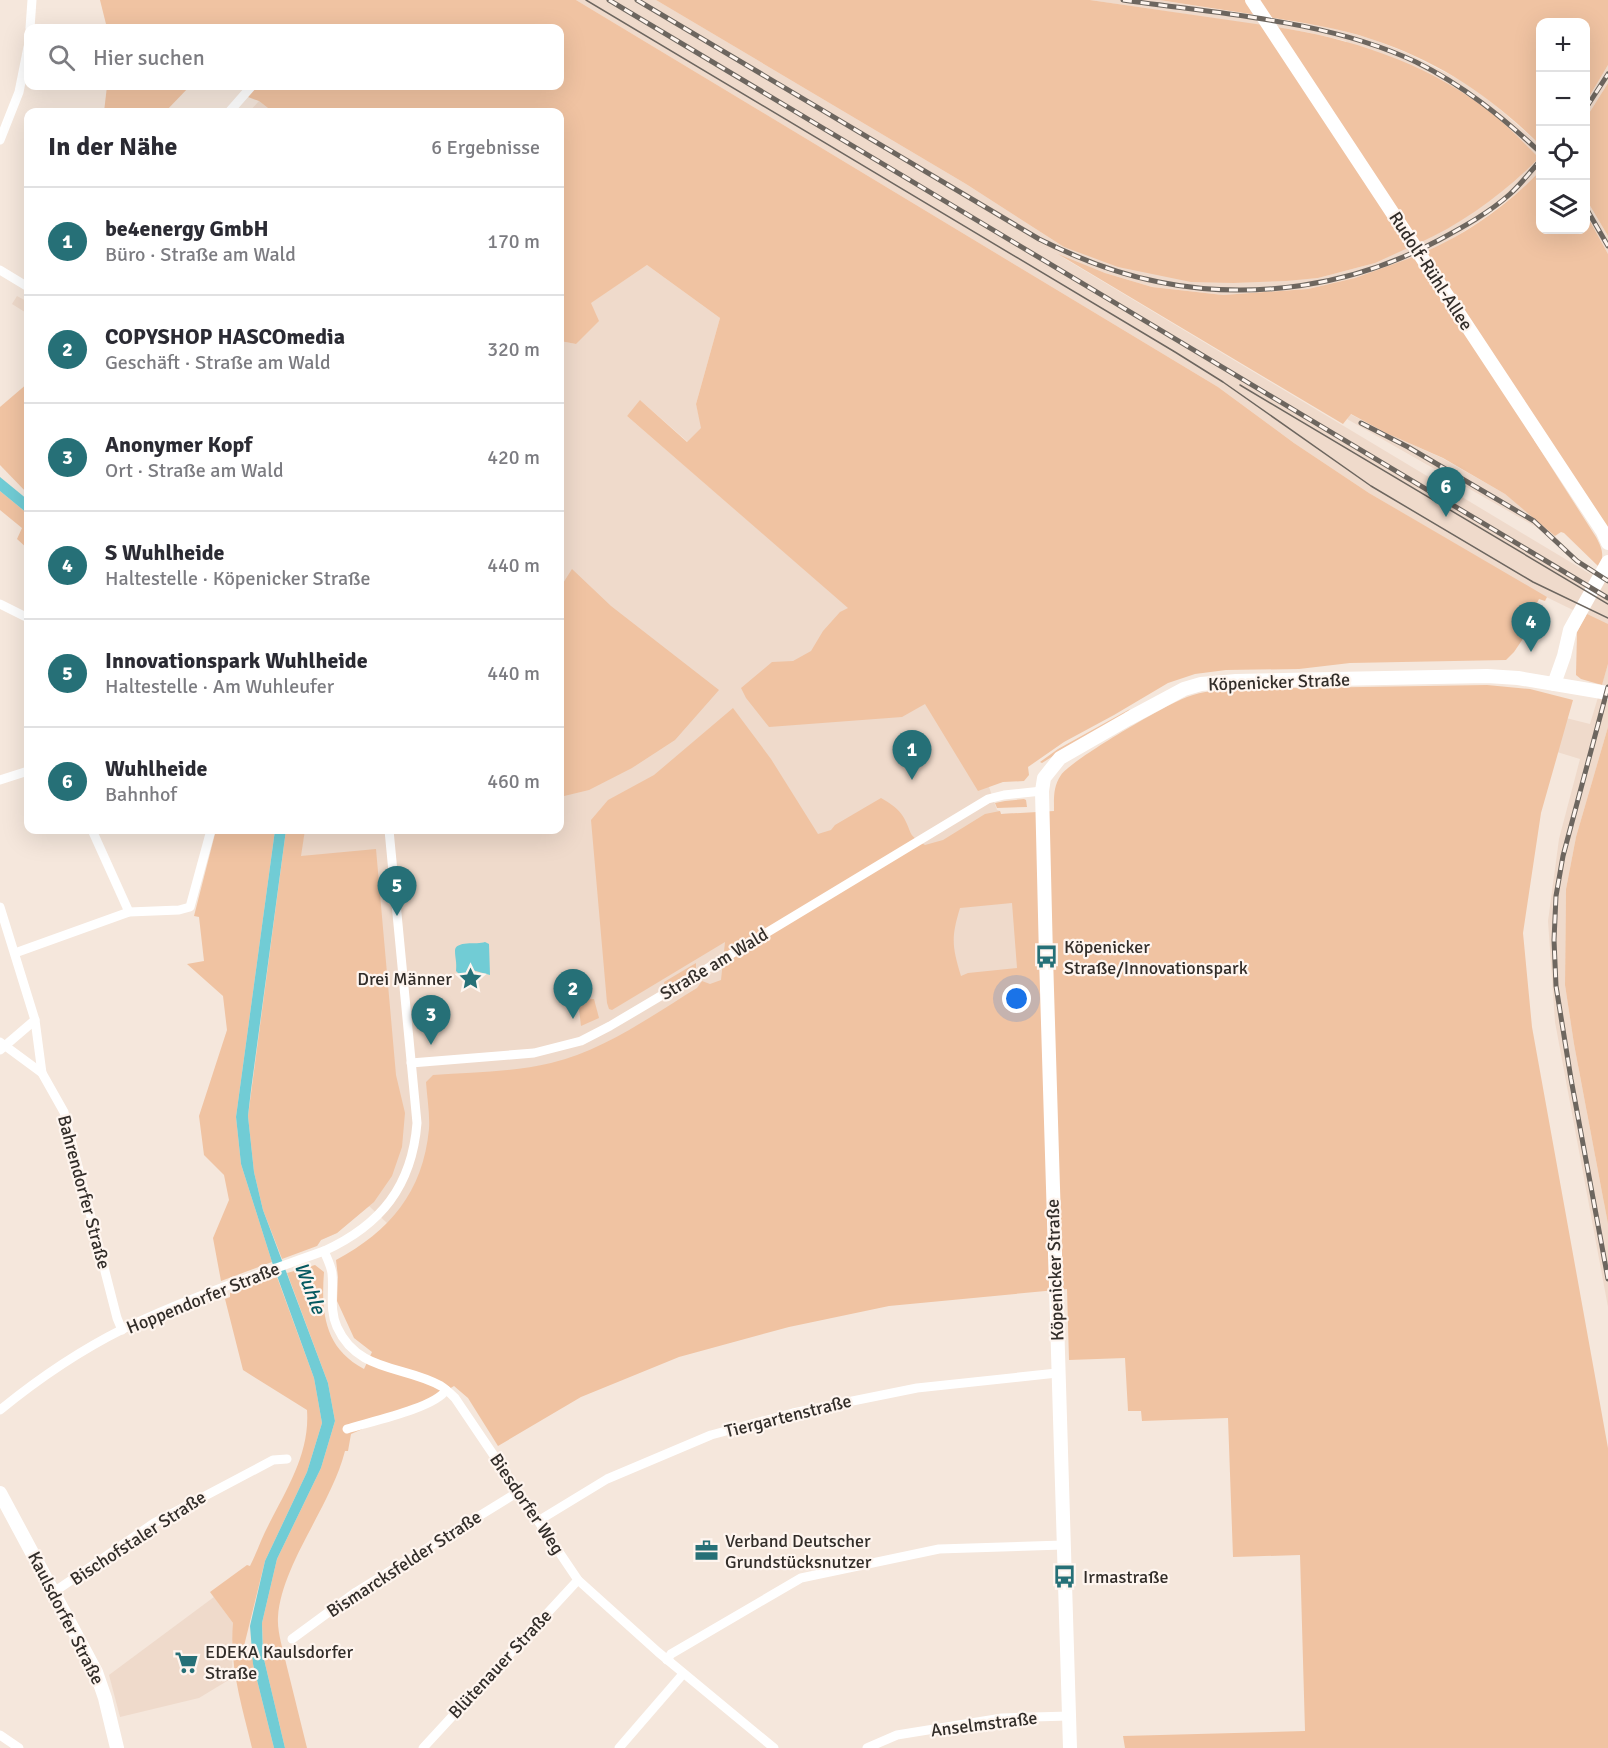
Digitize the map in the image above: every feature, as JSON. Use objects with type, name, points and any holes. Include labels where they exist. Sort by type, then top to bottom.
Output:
[{"type":"main road","name":"Rudolf-Rühl-Allee","points":[[1252,0],[1544,442],[1608,543]]},
{"type":"main road","points":[[1606,566],[1570,630],[1554,684],[1608,693]]},
{"type":"main road","name":"Köpenicker Straße","points":[[1070,1748],[1057,1373],[1042,791],[1044,778],[1060,758],[1168,696],[1202,684],[1236,681],[1487,676],[1554,684]]},
{"type":"main road","name":"Kaulsdorfer Straße","points":[[0,1493],[96,1672],[117,1748]]},
{"type":"street","points":[[30,24],[32,0]]},
{"type":"street","points":[[0,140],[19,92],[24,66]]},
{"type":"street","points":[[233,108],[248,90]]},
{"type":"street","points":[[0,270],[24,285]]},
{"type":"street","points":[[0,604],[24,616]]},
{"type":"street","points":[[0,780],[24,772]]},
{"type":"street","name":"Straße am Wald","points":[[411,1063],[534,1053],[581,1041],[610,1026],[993,797],[1042,791]]},
{"type":"street","points":[[94,834],[129,912]]},
{"type":"street","points":[[15,952],[129,912],[179,910],[190,907],[210,834]]},
{"type":"street","name":"Hoppendorfer Straße","points":[[0,1410],[46,1375],[122,1330],[163,1311],[324,1251],[350,1239],[379,1215],[393,1198],[408,1171],[417,1123],[389,834]]},
{"type":"street","points":[[0,908],[35,1020],[42,1073]]},
{"type":"street","points":[[2,1046],[35,1020]]},
{"type":"street","name":"Bahrendorfer Straße","points":[[2,1046],[42,1073],[64,1112],[122,1330]]},
{"type":"street","name":"Biesdorfer Weg","points":[[324,1251],[331,1270],[331,1306],[336,1326],[346,1344],[374,1364],[411,1375],[446,1390],[462,1406],[578,1580],[683,1674],[774,1748]]},
{"type":"street","name":"Tiergartenstraße","points":[[538,1521],[607,1479],[711,1435],[793,1413],[917,1388],[1057,1373]]},
{"type":"street","points":[[347,1429],[417,1408],[437,1399],[446,1390]]},
{"type":"street","name":"Bischofstaler Straße","points":[[54,1592],[173,1512],[273,1460],[287,1459]]},
{"type":"street","name":"Bismarcksfelder Straße","points":[[292,1639],[356,1592],[518,1492]]},
{"type":"street","points":[[667,1660],[671,1654],[801,1578],[939,1549],[1063,1545]]},
{"type":"street","name":"Blütenauer Straße","points":[[423,1748],[578,1580]]},
{"type":"street","points":[[619,1748],[683,1674]]},
{"type":"street","name":"Anselmstraße","points":[[867,1748],[897,1735],[1002,1718],[1069,1716]]},
{"type":"street","points":[[0,1734],[19,1748]]},
{"type":"shaded area","points":[[100,0],[576,0],[1218,387],[1294,443],[1369,493],[1547,597],[1545,601],[1539,599],[1536,605],[1541,608],[1539,611],[1541,612],[1506,660],[1350,663],[1299,669],[1226,670],[1195,674],[1168,683],[1064,742],[1028,767],[1029,775],[1024,781],[1003,782],[978,791],[925,704],[902,717],[769,727],[741,688],[772,662],[793,661],[811,651],[823,631],[840,612],[848,608],[627,416],[640,400],[687,442],[701,428],[696,404],[720,318],[647,265],[591,303],[599,321],[576,344],[564,342],[564,108],[268,108],[259,101],[240,94],[244,90],[564,90],[564,24],[106,24]]},
{"type":"shaded area","points":[[576,0],[656,0],[966,184],[1064,247],[1234,283],[1318,278],[1375,263],[1346,41],[1306,32],[1090,0],[1159,0],[1333,28],[1372,39],[1407,53],[1468,84],[1536,141],[1536,175],[1522,190],[1480,221],[1447,242],[1399,264],[1355,278],[1308,289],[1223,295],[1152,287],[1062,257],[1597,578],[1571,559],[1545,532],[1347,419],[1350,414],[1442,458],[1505,494],[1540,522],[1577,558],[1608,578],[1608,627],[1538,593],[1369,493],[1294,443],[1218,387]]},
{"type":"shaded area","points":[[656,0],[1090,0],[1263,25],[1410,247],[1375,263],[1318,278],[1286,281],[1191,282],[1118,267],[1064,247],[966,184]]},
{"type":"shaded area","points":[[1159,0],[1247,0],[1257,15]]},
{"type":"shaded area","points":[[1257,0],[1608,0],[1608,65],[1590,95],[1590,18],[1536,18],[1536,141],[1483,96],[1441,69],[1418,58],[1359,35],[1268,17]]},
{"type":"shaded area","points":[[1276,27],[1358,45],[1437,77],[1492,113],[1536,155],[1536,161],[1483,206],[1419,243]]},
{"type":"shaded area","points":[[1608,65],[1608,83],[1590,112],[1590,95]]},
{"type":"shaded area","points":[[1608,83],[1608,236],[1590,206],[1590,112]]},
{"type":"shaded area","points":[[107,90],[186,90],[169,108],[104,108]]},
{"type":"shaded area","points":[[259,101],[268,108],[253,108]]},
{"type":"shaded area","points":[[1536,175],[1536,234],[1590,234],[1590,221],[1608,254],[1608,531],[1425,252],[1487,217]]},
{"type":"shaded area","points":[[1590,206],[1608,236],[1608,254],[1590,221]]},
{"type":"shaded area","points":[[1058,254],[1105,273],[1152,287],[1223,295],[1308,289],[1355,278],[1416,256],[1536,436],[1534,440],[1596,537],[1602,552],[1599,567],[1564,533],[1561,532],[1555,536],[1505,494],[1443,458],[1386,433],[1351,414],[1343,424]]},
{"type":"shaded area","points":[[647,265],[720,318],[696,404],[702,428],[688,442],[641,401],[627,416],[939,686],[988,784],[997,810],[1001,814],[1013,813],[1021,974],[476,1125],[388,1224],[369,1206],[337,1233],[321,1240],[317,1246],[300,856],[304,834],[564,834],[564,342],[576,344],[590,303]]},
{"type":"shaded area","points":[[17,296],[24,300],[24,312],[12,304]]},
{"type":"shaded area","points":[[24,386],[24,490],[0,465],[0,407]]},
{"type":"shaded area","points":[[0,491],[24,511],[24,545],[17,539],[22,528],[0,510]]},
{"type":"shaded area","points":[[572,569],[611,606],[719,690],[675,740],[632,768],[589,790],[564,796],[564,582]]},
{"type":"shaded area","points":[[1587,614],[1608,624],[1608,664],[1602,685],[1581,679],[1576,675],[1577,632]]},
{"type":"shaded area","points":[[1608,664],[1608,727],[1576,837],[1566,889],[1565,985],[1608,1224],[1608,1307],[1555,1022],[1548,921],[1559,839],[1580,759],[1557,752],[1566,718],[1590,724]]},
{"type":"shaded area","points":[[1487,685],[1530,689],[1573,700],[1541,813],[1523,933],[1532,1027],[1608,1448],[1608,1748],[1125,1748],[1123,1736],[1305,1731],[1300,1555],[1233,1557],[1228,1418],[1142,1421],[1141,1411],[1128,1411],[1125,1358],[1069,1360],[1067,1289],[889,1306],[789,1327],[679,1357],[581,1397],[498,1446],[468,1398],[454,1386],[434,1398],[351,1434],[348,1451],[345,1451],[329,1493],[288,1576],[281,1597],[278,1617],[278,1629],[307,1748],[285,1748],[263,1655],[253,1664],[274,1748],[252,1748],[235,1670],[233,1623],[210,1592],[247,1565],[250,1566],[296,1469],[305,1440],[307,1410],[243,1370],[225,1299],[230,1297],[230,1293],[277,1277],[314,1378],[322,1423],[307,1472],[265,1561],[243,1656],[263,1647],[262,1623],[277,1559],[321,1468],[335,1421],[328,1383],[287,1273],[315,1265],[324,1272],[323,1301],[328,1328],[340,1351],[364,1369],[372,1352],[354,1338],[337,1301],[336,1260],[355,1249],[388,1222],[411,1190],[420,1172],[429,1129],[426,1082],[433,1075],[522,1068],[571,1057],[627,1031],[697,988],[702,981],[710,984],[721,980],[725,942],[612,1010],[609,1009],[591,820],[608,800],[654,775],[733,708],[771,759],[818,834],[831,830],[835,825],[881,798],[900,812],[911,834],[925,845],[943,840],[985,814],[1000,811],[1001,814],[1054,811],[1054,793],[1058,779],[1082,757],[1141,721],[1187,697],[1199,693],[1237,689]],"holes":[[[1012,903],[1017,968],[968,973],[961,976],[954,942],[960,908]]]},
{"type":"shaded area","points":[[1130,709],[1125,715],[1042,763],[1040,762],[1058,749]]},
{"type":"shaded area","points":[[1608,727],[1608,1224],[1565,985],[1566,889],[1576,837]]},
{"type":"shaded area","points":[[1024,799],[1027,807],[997,808],[995,803],[1005,801]]},
{"type":"shaded area","points":[[215,834],[274,834],[236,1117],[241,1164],[272,1262],[221,1281],[213,1238],[229,1200],[224,1175],[204,1155],[199,1116],[227,1030],[223,996],[187,964],[204,961],[199,917],[194,916]]},
{"type":"shaded area","points":[[285,834],[304,834],[301,856],[376,849],[396,1075],[405,1113],[402,1147],[392,1176],[374,1202],[337,1233],[321,1240],[317,1246],[282,1259],[263,1210],[254,1172],[248,1116]]},
{"type":"shaded area","points":[[696,963],[696,969],[665,987],[664,982]]},
{"type":"shaded area","points":[[594,999],[599,1018],[581,1026],[578,1000]]},
{"type":"shaded area","points":[[214,1597],[233,1623],[232,1678],[199,1698],[120,1717],[109,1675]]},
{"type":"water","points":[[0,477],[24,497],[24,511],[0,491]]},
{"type":"water","points":[[274,834],[285,834],[248,1116],[254,1172],[263,1210],[328,1383],[335,1421],[321,1468],[277,1559],[262,1623],[263,1655],[285,1748],[274,1748],[253,1664],[250,1626],[265,1561],[307,1472],[322,1423],[314,1378],[272,1262],[241,1164],[236,1117]]},
{"type":"water","points":[[485,942],[489,944],[490,975],[472,970],[465,976],[460,975],[456,971],[456,948],[462,944]]},
{"type":"tram line","points":[[586,0],[1175,352],[1223,382],[1371,486],[1533,582],[1608,618]]},
{"type":"tram line","points":[[1240,385],[1608,604]]},
{"type":"railway","points":[[609,0],[1608,598]]},
{"type":"railway","points":[[637,0],[1039,239],[1098,265],[1159,282],[1194,288],[1266,289],[1301,286],[1371,269],[1437,241],[1484,214],[1510,194],[1536,166]]},
{"type":"railway","points":[[1123,0],[1272,20],[1382,48],[1416,62],[1466,91],[1536,148]]},
{"type":"railway","points":[[1590,102],[1608,74]]},
{"type":"railway","points":[[1590,215],[1608,246]]},
{"type":"railway","points":[[1361,423],[1408,447],[1534,521],[1577,561],[1608,581]]},
{"type":"railway","points":[[1608,687],[1563,856],[1556,896],[1554,940],[1556,986],[1608,1279]]},
{"type":"place","name":"Wuhlheide","points":[[1446,517]]},
{"type":"place","name":"S Wuhlheide","points":[[1531,652]]},
{"type":"place","name":"be4energy GmbH","points":[[912,780]]},
{"type":"place","name":"Innovationspark Wuhlheide","points":[[397,916]]},
{"type":"place","name":"Köpenicker Straße/Innovationspark","points":[[1046,957]]},
{"type":"place","name":"Drei Männer","points":[[470,979]]},
{"type":"place","name":"COPYSHOP HASCOmedia","points":[[573,1019]]},
{"type":"place","name":"Anonymer Kopf","points":[[431,1045]]},
{"type":"place","name":"Verband Deutscher Grundstücksnutzer","points":[[707,1551]]},
{"type":"place","name":"Irmastraße","points":[[1065,1577]]},
{"type":"place","name":"EDEKA Kaulsdorfer Straße","points":[[187,1662]]},
{"type":"water label","name":"Wuhle","points":[[310,1288]]}]
